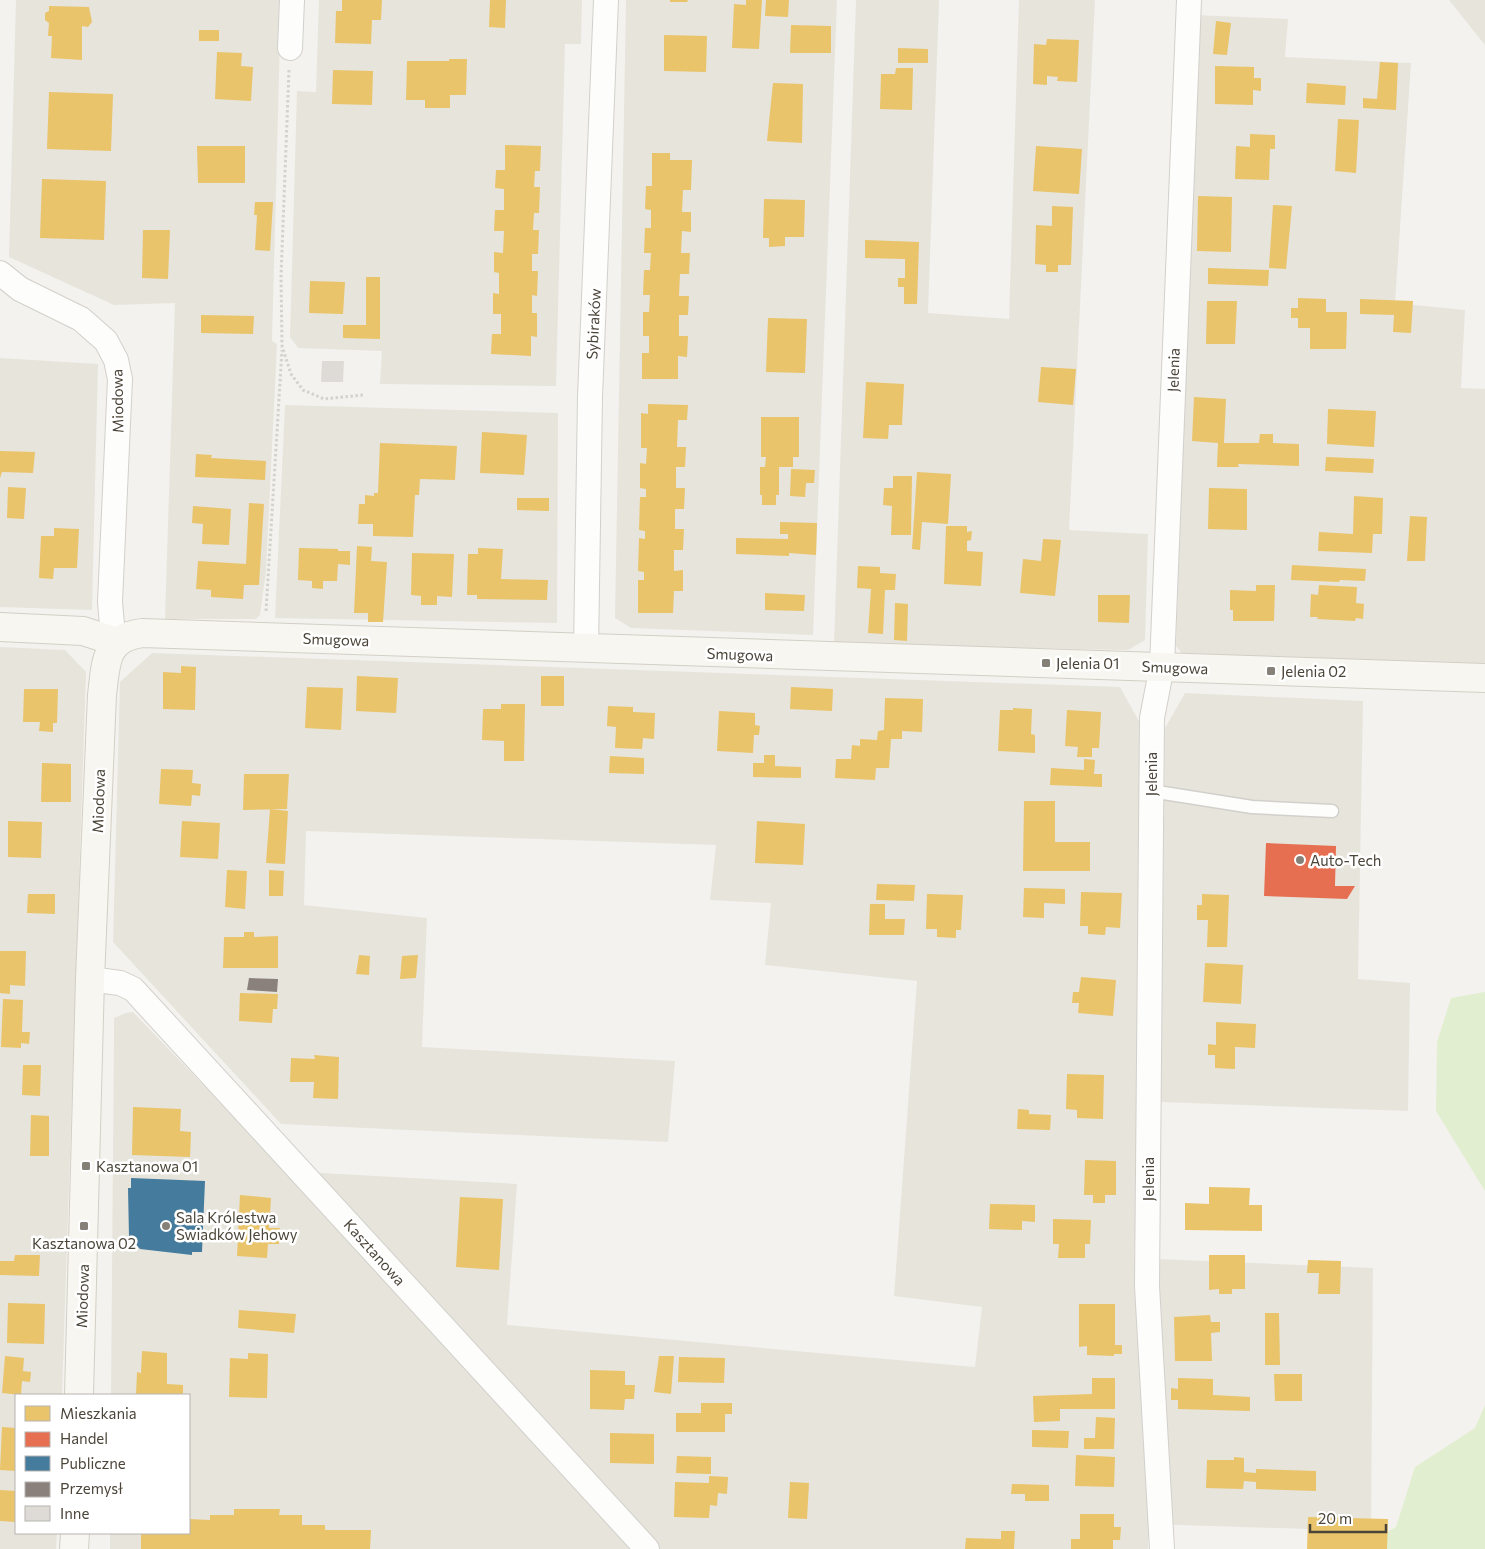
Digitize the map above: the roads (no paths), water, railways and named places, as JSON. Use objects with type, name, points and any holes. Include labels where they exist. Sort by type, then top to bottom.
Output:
[{"type":"street","points":[[290,48],[292,0]]},
{"type":"street","name":"Sybiraków","points":[[586,649],[590,397],[606,0]]},
{"type":"street","name":"Jelenia","points":[[1162,1549],[1147,1286],[1152,718],[1162,666],[1189,0]]},
{"type":"street","name":"Miodowa","points":[[0,273],[20,289],[81,319],[106,341],[116,360],[120,379],[110,602],[112,625],[117,642],[107,657],[102,695],[90,979],[79,1394]]},
{"type":"street","points":[[0,627],[83,631],[117,642]]},
{"type":"street","name":"Smugowa","points":[[117,642],[128,635],[142,633],[263,636],[586,649],[1162,666],[1485,678]]},
{"type":"street","name":"Kasztanowa","points":[[90,979],[120,983],[133,989],[647,1549]]},
{"type":"street","points":[[74,1549],[75,1534]]},
{"type":"lane","points":[[1151,791],[1252,807],[1332,811]]},
{"type":"place","name":"Jelenia 01","points":[[1046,663]]},
{"type":"place","name":"Jelenia 02","points":[[1271,671]]},
{"type":"place","name":"Auto-Tech","points":[[1300,860]]},
{"type":"place","name":"Kasztanowa 01","points":[[86,1166]]},
{"type":"place","name":"Kasztanowa 02","points":[[84,1226]]},
{"type":"place","name":"Sala Królestwa Swiadków Jehowy","points":[[166,1226]]}]
